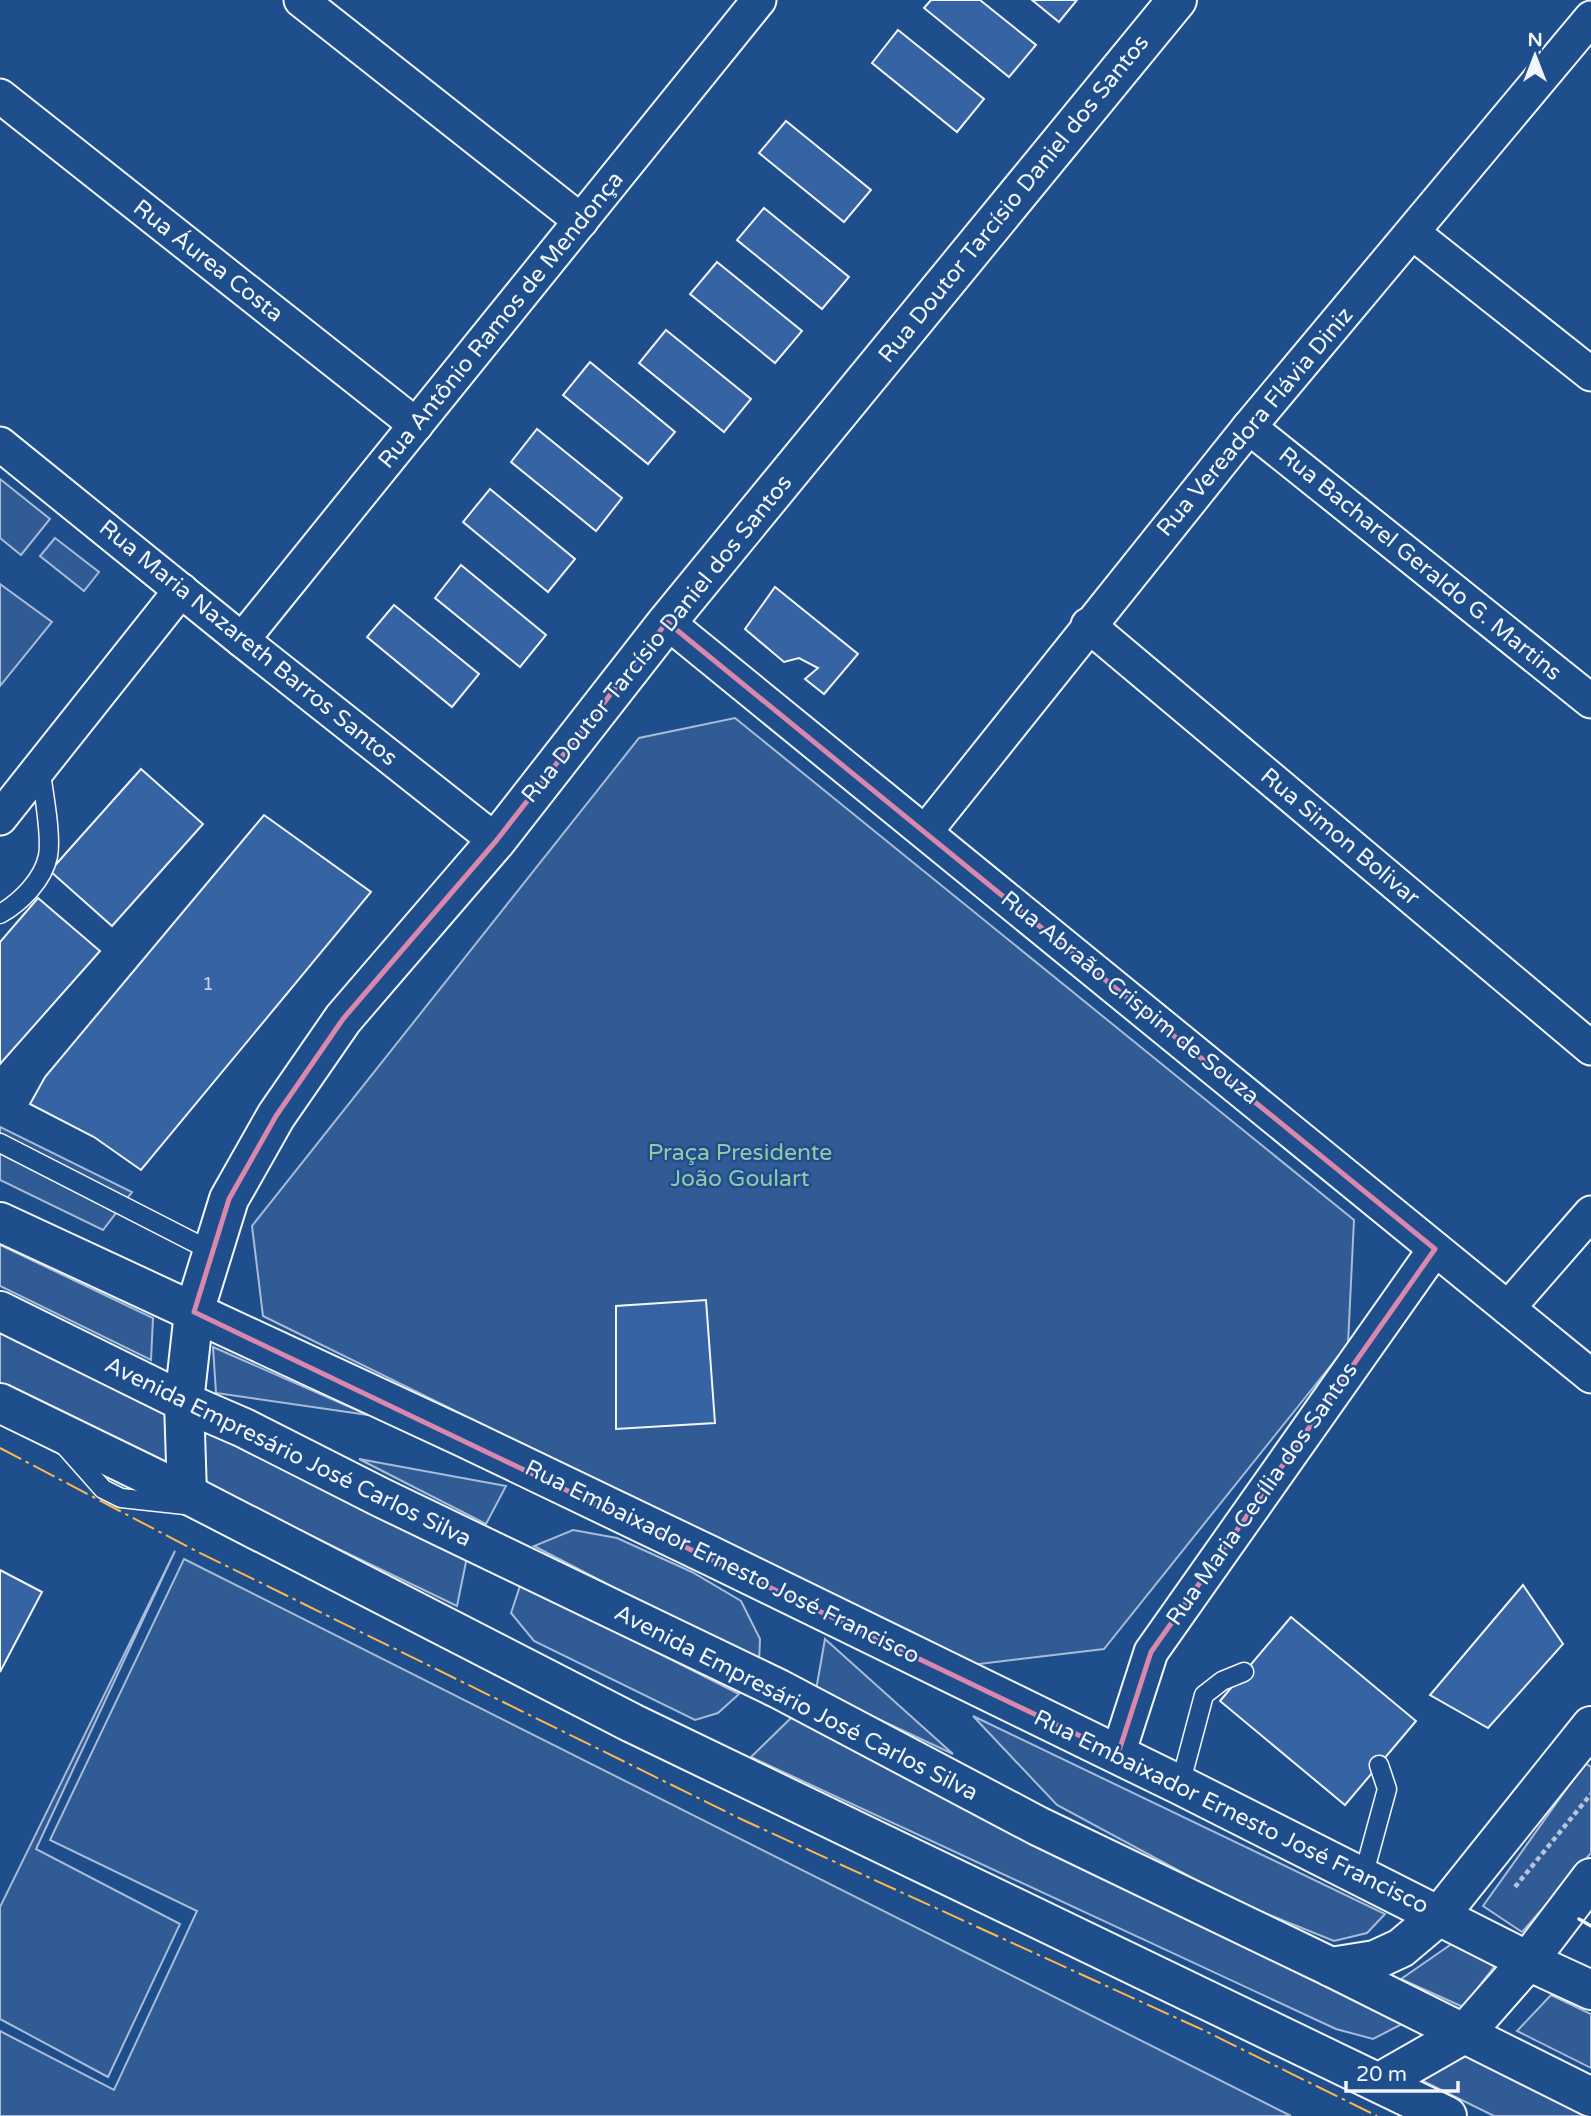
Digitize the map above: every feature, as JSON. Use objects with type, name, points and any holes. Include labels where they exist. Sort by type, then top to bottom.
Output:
[{"type":"main road","name":"Rua Doutor Tarcísio Daniel dos Santos","points":[[200,1501],[184,1402],[194,1312],[229,1199],[276,1116],[343,1019],[496,841],[667,622],[1177,0]]},
{"type":"main road","name":"Rua Embaixador Ernesto José Francisco","points":[[0,1222],[528,1468],[1118,1754],[1439,1916]]},
{"type":"main road","name":"Avenida Empresário José Carlos Silva","points":[[0,1311],[779,1689],[1038,1826],[1331,1967],[1591,2097]]},
{"type":"main road","points":[[0,1404],[200,1501],[655,1734],[1447,2116]]},
{"type":"main road","points":[[1331,1967],[1375,1961],[1401,1948],[1439,1916],[1591,1726]]},
{"type":"main road","points":[[1381,2082],[1464,2034],[1528,1961],[1591,1878]]},
{"type":"main road","points":[[1439,1916],[1591,1990]]},
{"type":"street","points":[[301,0],[581,221]]},
{"type":"street","name":"Rua Antônio Ramos de Mendonça","points":[[242,640],[581,221],[741,6]]},
{"type":"street","name":"Rua Vereadora Flávia Diniz","points":[[926,831],[1088,625],[1249,427],[1588,29]]},
{"type":"street","name":"Rua Áurea Costa","points":[[0,96],[416,425]]},
{"type":"street","points":[[1413,233],[1591,374]]},
{"type":"street","name":"Rua Bacharel Geraldo G. Martins","points":[[1249,427],[1591,701]]},
{"type":"street","name":"Rua Maria Nazareth Barros Santos","points":[[0,444],[496,841]]},
{"type":"street","points":[[0,818],[181,590]]},
{"type":"street","name":"Rua Abraão Crispim de Souza","points":[[667,622],[1591,1376]]},
{"type":"street","name":"Rua Simon Bolivar","points":[[1088,625],[1591,1048]]},
{"type":"street","points":[[1508,1308],[1591,1213]]},
{"type":"street","name":"Rua Maria Cecília dos Santos","points":[[1118,1754],[1151,1652],[1435,1249]]},
{"type":"lane","points":[[0,914],[35,885],[48,855],[47,817],[40,768]]},
{"type":"lane","points":[[0,1143],[213,1252]]},
{"type":"lane","points":[[47,1427],[103,1489],[121,1498],[200,1501]]},
{"type":"lane","points":[[1180,1785],[1204,1695],[1222,1681],[1244,1672]]},
{"type":"lane","points":[[1363,1877],[1387,1789],[1379,1765]]},
{"type":"path","points":[[1477,1935],[1591,1794]]},
{"type":"highlighted area","points":[[667,622],[1435,1249],[1151,1652],[1118,1754],[194,1312],[229,1199],[276,1116],[343,1019],[496,841]]},
{"type":"shaded area","points":[[0,479],[50,519],[21,555],[0,538]]},
{"type":"shaded area","points":[[55,538],[99,572],[84,591],[40,556]]},
{"type":"shaded area","points":[[0,584],[52,622],[0,686]]},
{"type":"shaded area","name":"Praça Presidente João Goulart","points":[[735,718],[1354,1220],[1348,1344],[1104,1649],[971,1665],[263,1316],[252,1226],[639,738]]},
{"type":"shaded area","points":[[0,1127],[132,1192],[103,1230],[0,1180]]},
{"type":"shaded area","points":[[0,1245],[153,1318],[151,1360],[0,1286]]},
{"type":"shaded area","points":[[0,1332],[467,1557],[457,1606],[0,1386]]},
{"type":"shaded area","points":[[213,1347],[368,1415],[216,1393]]},
{"type":"shaded area","points":[[359,1459],[506,1486],[486,1524]]},
{"type":"shaded area","points":[[573,1530],[617,1538],[692,1572],[741,1601],[760,1639],[759,1663],[534,1546]]},
{"type":"shaded area","points":[[175,1551],[36,1849],[180,1924],[108,2077],[0,2019],[0,1907]]},
{"type":"shaded area","points":[[184,1559],[1291,2116],[0,2116],[0,2031],[114,2090],[197,1911],[50,1840]]},
{"type":"shaded area","points":[[521,1583],[739,1694],[718,1713],[695,1720],[534,1641],[511,1613]]},
{"type":"shaded area","points":[[825,1639],[953,1754],[816,1690]]},
{"type":"shaded area","points":[[973,1716],[1385,1914],[1367,1933],[1334,1941],[1235,1901],[1057,1805]]},
{"type":"shaded area","points":[[792,1717],[1404,2023],[1373,2039],[1336,2029],[751,1757]]},
{"type":"shaded area","points":[[1585,1763],[1591,1767],[1591,1853],[1522,1932],[1483,1906]]},
{"type":"shaded area","points":[[1456,1941],[1497,1963],[1463,2007],[1401,1979]]},
{"type":"shaded area","points":[[1551,1995],[1591,2014],[1591,2068],[1517,2031]]},
{"type":"shaded area","points":[[1463,2054],[1587,2116],[1494,2116],[1415,2077]]},
{"type":"building","points":[[931,0],[980,0],[1036,45],[1009,77],[924,8]]},
{"type":"building","points":[[1032,0],[1077,0],[1059,22]]},
{"type":"building","points":[[898,30],[984,99],[957,132],[872,63]]},
{"type":"building","points":[[786,121],[871,190],[844,222],[759,153]]},
{"type":"building","points":[[764,208],[849,277],[822,309],[737,240]]},
{"type":"building","points":[[717,262],[802,331],[775,363],[690,294]]},
{"type":"building","points":[[666,330],[751,399],[724,432],[639,363]]},
{"type":"building","points":[[590,362],[675,432],[648,464],[563,395]]},
{"type":"building","points":[[537,429],[622,498],[596,531],[511,462]]},
{"type":"building","points":[[490,489],[575,559],[548,592],[463,522]]},
{"type":"building","points":[[461,565],[546,635],[520,667],[435,598]]},
{"type":"building","points":[[775,587],[858,654],[824,694],[805,679],[818,668],[799,658],[784,662],[745,629]]},
{"type":"building","points":[[394,605],[479,674],[452,707],[367,637]]},
{"type":"building","points":[[141,769],[203,824],[112,926],[50,871]]},
{"type":"building","points":[[264,815],[371,892],[141,1170],[94,1137],[30,1104],[45,1077]]},
{"type":"building","points":[[38,898],[100,951],[0,1064],[0,942]]},
{"type":"building","points":[[706,1300],[715,1423],[616,1429],[616,1306]]},
{"type":"building","points":[[0,1570],[42,1592],[0,1672]]},
{"type":"building","points":[[1523,1585],[1563,1644],[1488,1728],[1430,1695]]},
{"type":"building","points":[[1291,1617],[1416,1721],[1345,1805],[1220,1701]]},
{"type":"wall","points":[[1579,1919],[1591,1926]]},
{"type":"power","points":[[0,1448],[196,1551],[743,1820],[1203,2030],[1377,2116]]}]
